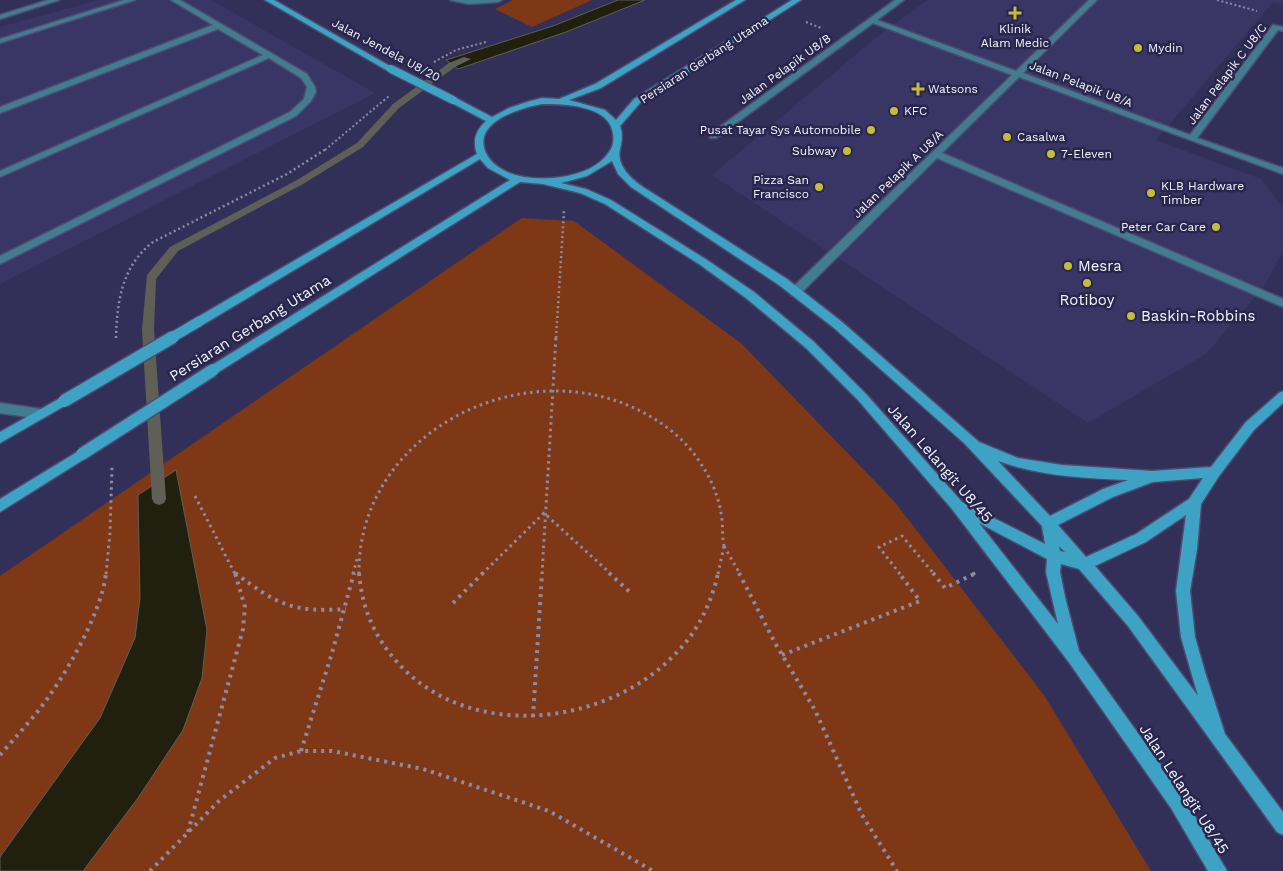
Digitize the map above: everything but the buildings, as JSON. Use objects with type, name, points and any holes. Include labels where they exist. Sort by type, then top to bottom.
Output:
[{"type":"street","points":[[0,17],[55,0]]},
{"type":"street","points":[[0,41],[132,0]]},
{"type":"street","points":[[0,260],[293,114],[310,97],[312,90],[310,82],[270,55],[174,0]]},
{"type":"street","name":"Jalan Jendela U8/20","points":[[269,0],[391,69],[492,120]]},
{"type":"street","points":[[454,0],[469,2],[498,0]]},
{"type":"street","points":[[561,101],[598,86],[741,0]]},
{"type":"street","name":"Persiaran Gerbang Utama","points":[[616,126],[637,101],[797,0]]},
{"type":"street","name":"Jalan Pelapik U8/B","points":[[713,136],[900,0]]},
{"type":"street","name":"Jalan Pelapik A U8/A","points":[[795,292],[1093,0]]},
{"type":"street","name":"Jalan Pelapik C U8/C","points":[[1192,139],[1279,28],[1282,18]]},
{"type":"street","name":"Jalan Pelapik U8/A","points":[[871,20],[1192,139],[1283,170]]},
{"type":"street","points":[[0,110],[218,26]]},
{"type":"street","points":[[0,174],[270,55]]},
{"type":"street","points":[[542,101],[579,103],[607,116],[616,126],[619,138],[615,151],[604,163],[587,173],[565,180],[541,181],[518,179],[502,173],[489,165],[482,155],[479,143],[483,131],[492,120],[506,111],[542,101]]},
{"type":"street","name":"Jalan Lelangit U8/45","points":[[615,151],[616,165],[625,179],[783,282],[838,325],[968,439],[1085,564],[1132,621],[1283,826]]},
{"type":"street","points":[[936,154],[1283,303]]},
{"type":"street","name":"Persiaran Gerbang Utama","points":[[0,438],[482,155]]},
{"type":"street","name":"Persiaran Gerbang Utama","points":[[0,506],[518,179]]},
{"type":"street","name":"Jalan Lelangit U8/45","points":[[541,181],[565,185],[608,202],[703,262],[750,295],[810,345],[862,397],[957,505],[1073,656],[1177,802],[1218,871]]},
{"type":"street","points":[[957,505],[1054,556],[1085,564],[1141,538],[1194,503],[1214,472],[1250,426],[1283,396]]},
{"type":"street","points":[[0,408],[41,414]]},
{"type":"street","points":[[968,439],[986,451],[1020,463],[1053,470],[1153,476],[1214,472]]},
{"type":"street","points":[[1073,656],[1053,572],[1054,556],[1048,523],[1108,493],[1153,476]]},
{"type":"street","points":[[1194,503],[1190,549],[1183,592],[1188,637],[1197,672],[1223,744]]},
{"type":"path","points":[[1217,0],[1282,18]]},
{"type":"path","points":[[778,12],[831,31],[854,33]]},
{"type":"path","points":[[532,717],[565,185]]},
{"type":"path","points":[[301,750],[323,689],[346,609],[363,532],[373,502],[389,474],[410,450],[434,429],[461,413],[490,401],[521,393],[551,390],[609,398],[636,408],[661,422],[683,441],[700,462],[713,488],[721,516],[724,546],[719,577],[709,606],[691,635],[669,661],[640,683],[607,701],[571,712],[532,717],[492,714],[453,703],[420,684],[392,659],[373,630],[362,598],[358,564],[363,532]]},
{"type":"path","points":[[188,833],[243,629],[245,607],[234,572],[196,496]]},
{"type":"path","points":[[544,513],[632,594]]},
{"type":"path","points":[[453,603],[544,513]]},
{"type":"path","points":[[782,655],[920,601],[879,548],[902,536],[945,588],[963,580]]},
{"type":"path","points":[[724,546],[782,655],[808,697],[864,819],[897,871]]},
{"type":"path","points":[[234,572],[273,601],[296,611],[320,612],[346,609]]},
{"type":"path","points":[[150,871],[220,800],[275,758],[301,750],[332,751],[423,769],[549,810],[652,871]]},
{"type":"shaded area","points":[[99,0],[211,0],[375,93],[0,284],[0,27]]},
{"type":"shaded area","points":[[513,0],[592,0],[532,27],[495,9]]},
{"type":"shaded area","points":[[618,0],[645,0],[566,32],[458,69],[446,60],[553,26]]},
{"type":"shaded area","points":[[928,0],[1283,0],[1283,4],[1273,2],[1156,140],[1261,179],[1283,208],[1283,251],[1265,285],[1206,354],[1088,423],[712,175],[878,36]]},
{"type":"shaded area","points":[[522,218],[574,221],[742,344],[894,501],[1044,695],[1151,871],[0,871],[0,576]]},
{"type":"shaded area","points":[[176,470],[207,630],[202,678],[183,730],[138,798],[83,871],[0,871],[0,857],[100,718],[135,638],[140,598],[138,495]]},
{"type":"waterway","points":[[159,499],[148,330],[151,278],[174,249],[300,182],[360,145],[396,106],[452,65],[467,59]]},
{"type":"place","name":"Klinik Alam Medic","points":[[1015,13]]},
{"type":"place","name":"Mydin","points":[[1138,48]]},
{"type":"place","name":"Watsons","points":[[918,89]]},
{"type":"place","name":"KFC","points":[[894,111]]},
{"type":"place","name":"Pusat Tayar Sys Automobile","points":[[871,130]]},
{"type":"place","name":"Casalwa","points":[[1007,137]]},
{"type":"place","name":"Subway","points":[[847,151]]},
{"type":"place","name":"7-Eleven","points":[[1051,154]]},
{"type":"place","name":"Pizza San Francisco","points":[[819,187]]},
{"type":"place","name":"KLB Hardware Timber","points":[[1151,193]]},
{"type":"place","name":"Peter Car Care","points":[[1216,227]]},
{"type":"place","name":"Mesra","points":[[1068,266]]},
{"type":"place","name":"Rotiboy","points":[[1087,283]]},
{"type":"place","name":"Baskin-Robbins","points":[[1131,316]]}]
